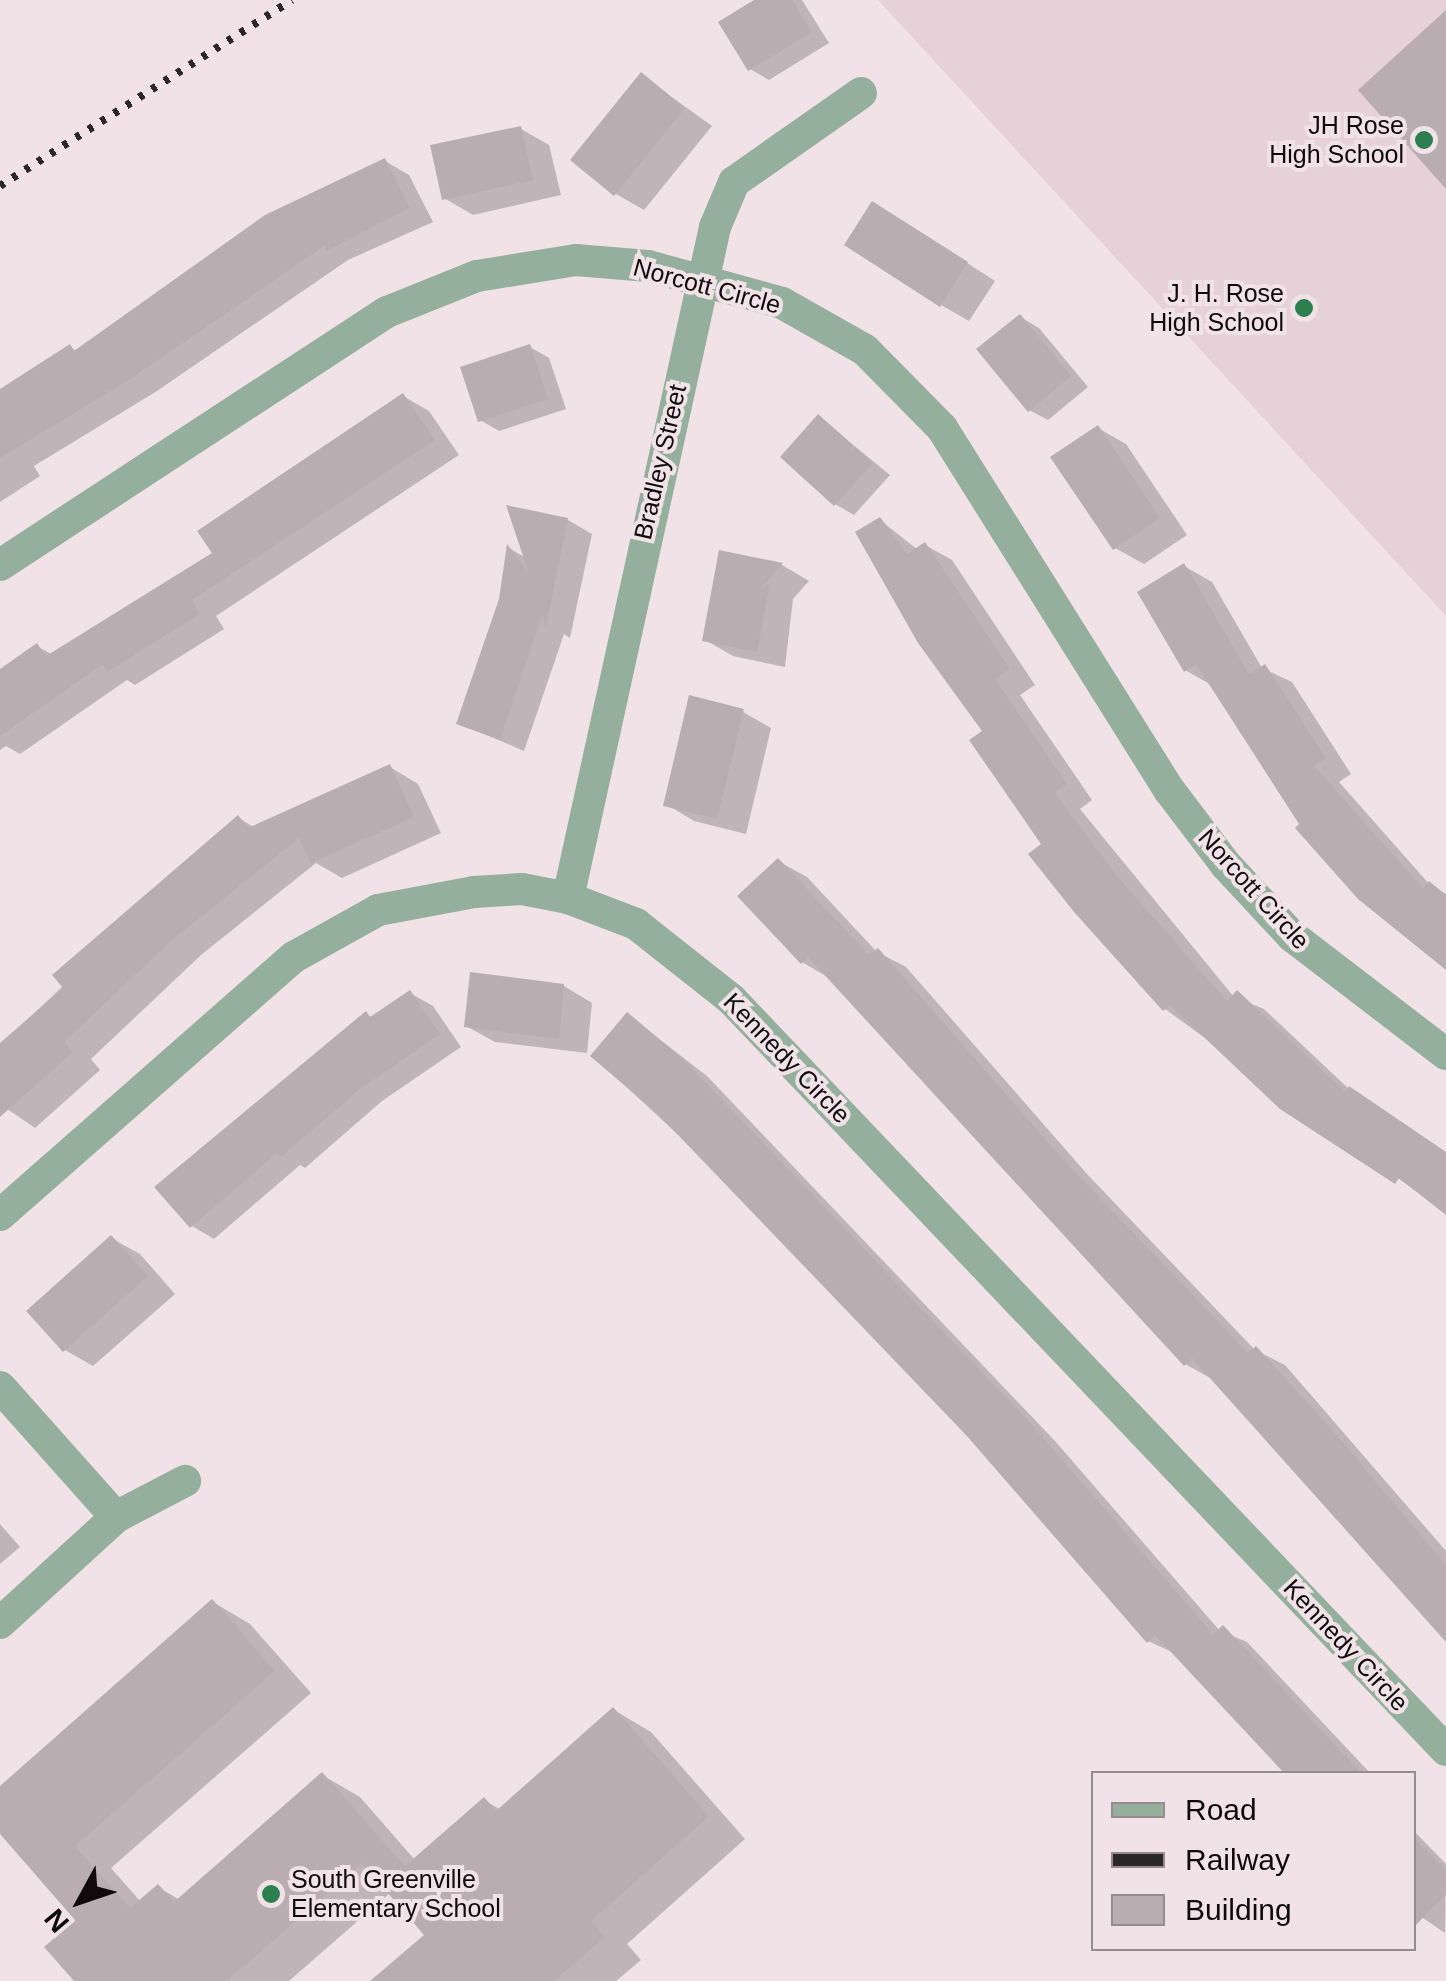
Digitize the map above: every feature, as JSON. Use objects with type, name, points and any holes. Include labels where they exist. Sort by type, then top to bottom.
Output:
[{"type":"street","name":"Bradley Street","points":[[568,898],[702,280],[734,182],[861,93]]},
{"type":"street","name":"Norcott Circle","points":[[0,565],[387,312],[477,276],[576,260],[702,280],[782,302],[864,350],[906,386],[973,470],[1170,791],[1226,866],[1292,936],[1446,1054]]},
{"type":"street","name":"Kennedy Circle","points":[[0,1215],[294,957],[378,910],[474,892],[522,890],[568,898],[636,924],[732,998],[1446,1750]]},
{"type":"street","points":[[0,1388],[116,1517]]},
{"type":"street","points":[[0,1623],[116,1517],[185,1482]]},
{"type":"shaded area","name":"J. H. Rose High School","points":[[878,0],[1446,0],[1446,616]]},
{"type":"building","points":[[754,0],[792,0],[812,32],[748,71],[718,22]]},
{"type":"building","name":"JH Rose High School","points":[[1446,10],[1446,189],[1358,90]]},
{"type":"building","points":[[641,72],[685,108],[614,196],[570,160]]},
{"type":"building","points":[[521,126],[533,180],[442,200],[430,145]]},
{"type":"building","points":[[385,158],[410,208],[326,251],[324,246],[132,378],[0,458],[0,389],[70,344],[74,351],[265,215]]},
{"type":"building","points":[[872,201],[968,262],[940,307],[844,245]]},
{"type":"building","points":[[1020,314],[1071,376],[1028,412],[976,349]]},
{"type":"building","points":[[530,344],[548,399],[478,422],[460,367]]},
{"type":"building","points":[[403,393],[435,440],[192,600],[200,614],[107,672],[103,664],[0,736],[0,669],[37,643],[46,656],[212,553],[197,531]]},
{"type":"building","points":[[818,414],[853,445],[847,454],[855,447],[873,463],[834,506],[780,457]]},
{"type":"building","points":[[1098,425],[1160,518],[1113,550],[1050,457]]},
{"type":"building","points":[[506,505],[568,518],[546,627],[542,615],[500,740],[456,724],[499,599],[507,544],[529,574]]},
{"type":"building","points":[[880,517],[907,554],[925,542],[1010,669],[995,679],[1067,784],[1055,793],[1118,877],[1227,1001],[1237,990],[1345,1092],[1349,1086],[1446,1152],[1446,1215],[1399,1178],[1395,1184],[1280,1109],[1170,1005],[1163,1011],[1074,912],[1028,854],[1041,844],[969,740],[982,731],[918,643],[855,532]]},
{"type":"building","points":[[719,550],[783,563],[759,590],[770,583],[757,652],[702,641]]},
{"type":"building","points":[[1184,563],[1249,674],[1265,664],[1326,758],[1314,766],[1423,888],[1429,881],[1446,895],[1446,970],[1358,899],[1295,828],[1299,824],[1196,664],[1184,672],[1137,592]]},
{"type":"building","points":[[689,695],[744,709],[717,819],[663,806]]},
{"type":"building","points":[[390,764],[414,817],[311,863],[299,838],[172,940],[64,1042],[73,1052],[0,1117],[0,1043],[63,988],[52,975],[238,815],[248,828]]},
{"type":"building","points":[[778,858],[869,955],[878,948],[1059,1155],[1248,1353],[1256,1346],[1332,1430],[1446,1565],[1446,1642],[1192,1358],[1184,1366],[808,957],[801,964],[737,896]]},
{"type":"building","points":[[470,972],[564,984],[559,1039],[464,1027]]},
{"type":"building","points":[[410,990],[440,1034],[360,1089],[281,1157],[277,1153],[190,1228],[154,1187],[366,1011],[370,1017]]},
{"type":"building","points":[[627,1012],[683,1059],[1031,1424],[1213,1634],[1223,1625],[1359,1771],[1282,1771],[1155,1635],[1147,1643],[966,1435],[657,1113],[590,1056]]},
{"type":"building","points":[[111,1235],[148,1276],[63,1352],[26,1311]]},
{"type":"building","points":[[212,1599],[275,1671],[75,1846],[130,1908],[158,1884],[174,1902],[322,1772],[405,1866],[484,1797],[496,1811],[613,1707],[709,1816],[591,1921],[605,1937],[554,1981],[370,1981],[424,1935],[362,1863],[227,1981],[74,1981],[44,1947],[75,1920],[0,1834],[0,1786]]},
{"type":"building","points":[[1416,1840],[1446,1870],[1446,1894],[1416,1925]]},
{"type":"railway","points":[[0,186],[292,0]]},
{"type":"place","name":"JH Rose High School","points":[[1424,140]]},
{"type":"place","name":"J. H. Rose High School","points":[[1304,308]]},
{"type":"place","name":"South Greenville Elementary School","points":[[271,1894]]}]
